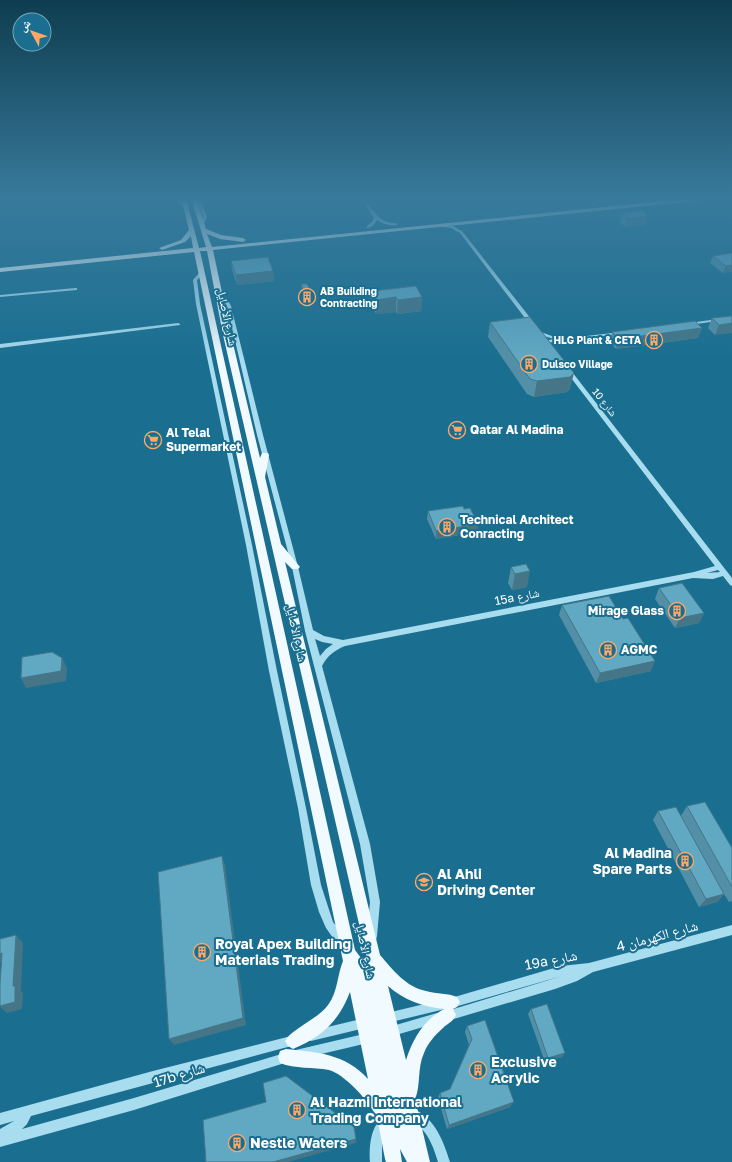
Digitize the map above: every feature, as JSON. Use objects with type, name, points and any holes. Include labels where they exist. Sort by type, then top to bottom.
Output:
[{"type":"main road","points":[[0,267],[127,252]]},
{"type":"main road","points":[[0,270],[161,252]]},
{"type":"main road","name":"شارع الأصايل","points":[[202,252],[200,270],[350,954]]},
{"type":"main road","name":"شارع الأصايل","points":[[205,252],[214,272],[374,957],[377,1028],[384,1116],[394,1162]]},
{"type":"main road","points":[[214,272],[215,260],[224,252]]},
{"type":"main road","points":[[140,255],[171,255],[190,259],[200,270]]},
{"type":"main road","points":[[261,477],[265,455]]},
{"type":"main road","points":[[278,546],[296,567]]},
{"type":"main road","points":[[350,954],[362,971],[405,1142],[412,1156],[418,1162]]},
{"type":"main road","points":[[293,1041],[316,1028],[334,1010],[342,995],[350,954]]},
{"type":"main road","points":[[374,957],[396,984],[408,993],[450,1009],[429,1030],[419,1045],[415,1055],[410,1075],[410,1111]]},
{"type":"main road","name":"شارع الأصايل","points":[[377,1028],[410,1111],[422,1162]]},
{"type":"main road","points":[[286,1057],[324,1060],[343,1067],[358,1078],[384,1116]]},
{"type":"street","points":[[477,252],[539,333],[550,345]]},
{"type":"street","points":[[200,270],[195,280],[198,304],[249,545],[316,885],[324,912],[330,925],[350,954]]},
{"type":"street","points":[[0,296],[75,289]]},
{"type":"street","points":[[219,296],[228,304],[286,539],[296,567],[309,631],[370,866],[375,902],[375,915],[370,942]]},
{"type":"street","points":[[681,325],[732,318]]},
{"type":"street","points":[[0,346],[178,324]]},
{"type":"street","points":[[539,333],[553,338],[568,339],[625,332]]},
{"type":"street","points":[[550,345],[568,339]]},
{"type":"street","points":[[550,345],[568,339]]},
{"type":"street","name":"شارع 10","points":[[563,363],[732,583]]},
{"type":"street","name":"15a شارع","points":[[318,666],[326,654],[334,647],[344,643],[694,576],[720,567]]},
{"type":"street","name":"15a شارع","points":[[694,576],[713,576],[725,573]]},
{"type":"street","name":"15a شارع","points":[[309,631],[328,641],[344,643]]},
{"type":"street","name":"شارع الكهرمان 4","points":[[589,968],[732,930]]},
{"type":"street","name":"19a شارع","points":[[377,1028],[555,984],[573,978],[589,968]]},
{"type":"street","name":"17b شارع","points":[[0,1119],[153,1077],[293,1041],[377,1028]]},
{"type":"street","name":"17b شارع","points":[[0,1142],[134,1104],[377,1028]]},
{"type":"street","points":[[410,1111],[422,1120],[431,1130],[438,1143],[444,1162]]},
{"type":"street","points":[[0,1135],[19,1126],[24,1121],[27,1112]]},
{"type":"street","points":[[376,1162],[376,1142],[384,1116]]},
{"type":"building","points":[[732,253],[732,265],[726,266],[713,256]]},
{"type":"building","points":[[268,257],[273,271],[236,275],[231,261]]},
{"type":"building","points":[[301,284],[307,284],[313,295],[307,296]]},
{"type":"building","points":[[416,286],[422,297],[398,300],[396,297],[376,300],[372,291]]},
{"type":"building","points":[[732,316],[732,323],[719,325],[712,318]]},
{"type":"building","points":[[530,317],[574,373],[570,377],[537,381],[530,379],[490,322]]},
{"type":"building","points":[[695,321],[702,328],[619,339],[612,332]]},
{"type":"building","points":[[463,506],[464,509],[470,508],[478,524],[436,531],[428,511]]},
{"type":"building","points":[[526,564],[530,571],[515,574],[511,567]]},
{"type":"building","points":[[682,583],[704,613],[680,618],[659,588]]},
{"type":"building","name":"AGMC","points":[[609,596],[623,619],[628,618],[655,661],[600,673],[562,605]]},
{"type":"building","points":[[52,652],[62,658],[61,671],[21,678],[22,657]]},
{"type":"building","points":[[705,802],[732,848],[732,887],[687,806]]},
{"type":"building","points":[[676,807],[724,894],[706,899],[658,811]]},
{"type":"building","name":"Royal Apex Building Materials Trading","points":[[222,856],[243,1018],[169,1039],[158,872]]},
{"type":"building","points":[[16,935],[13,986],[15,986],[15,1002],[0,1006],[2,953],[0,954],[0,939]]},
{"type":"building","points":[[547,1004],[565,1053],[548,1058],[531,1009]]},
{"type":"building","name":"Exclusive Acrylic","points":[[485,1020],[514,1102],[449,1125],[440,1093],[450,1089],[472,1039],[467,1026]]},
{"type":"building","points":[[286,1076],[354,1127],[356,1139],[273,1162],[206,1162],[203,1120],[266,1102],[263,1083]]},
{"type":"place","name":"AB Building Contracting","points":[[307,297]]},
{"type":"place","name":"HLG Plant & CETA","points":[[654,340]]},
{"type":"place","name":"Dulsco Village","points":[[529,364]]},
{"type":"place","name":"Qatar Al Madina","points":[[457,430]]},
{"type":"place","name":"Al Telal Supermarket","points":[[153,440]]},
{"type":"place","name":"Technical Architect Conracting","points":[[447,527]]},
{"type":"place","name":"Mirage Glass","points":[[677,611]]},
{"type":"place","name":"AGMC","points":[[608,650]]},
{"type":"place","name":"Al Madina Spare Parts","points":[[685,861]]},
{"type":"place","name":"Al Ahli Driving Center","points":[[424,882]]},
{"type":"place","name":"Royal Apex Building Materials Trading","points":[[202,952]]},
{"type":"place","name":"Exclusive Acrylic","points":[[478,1070]]},
{"type":"place","name":"Al Hazmi International Trading Company","points":[[297,1110]]},
{"type":"place","name":"Nestle Waters","points":[[237,1143]]}]
